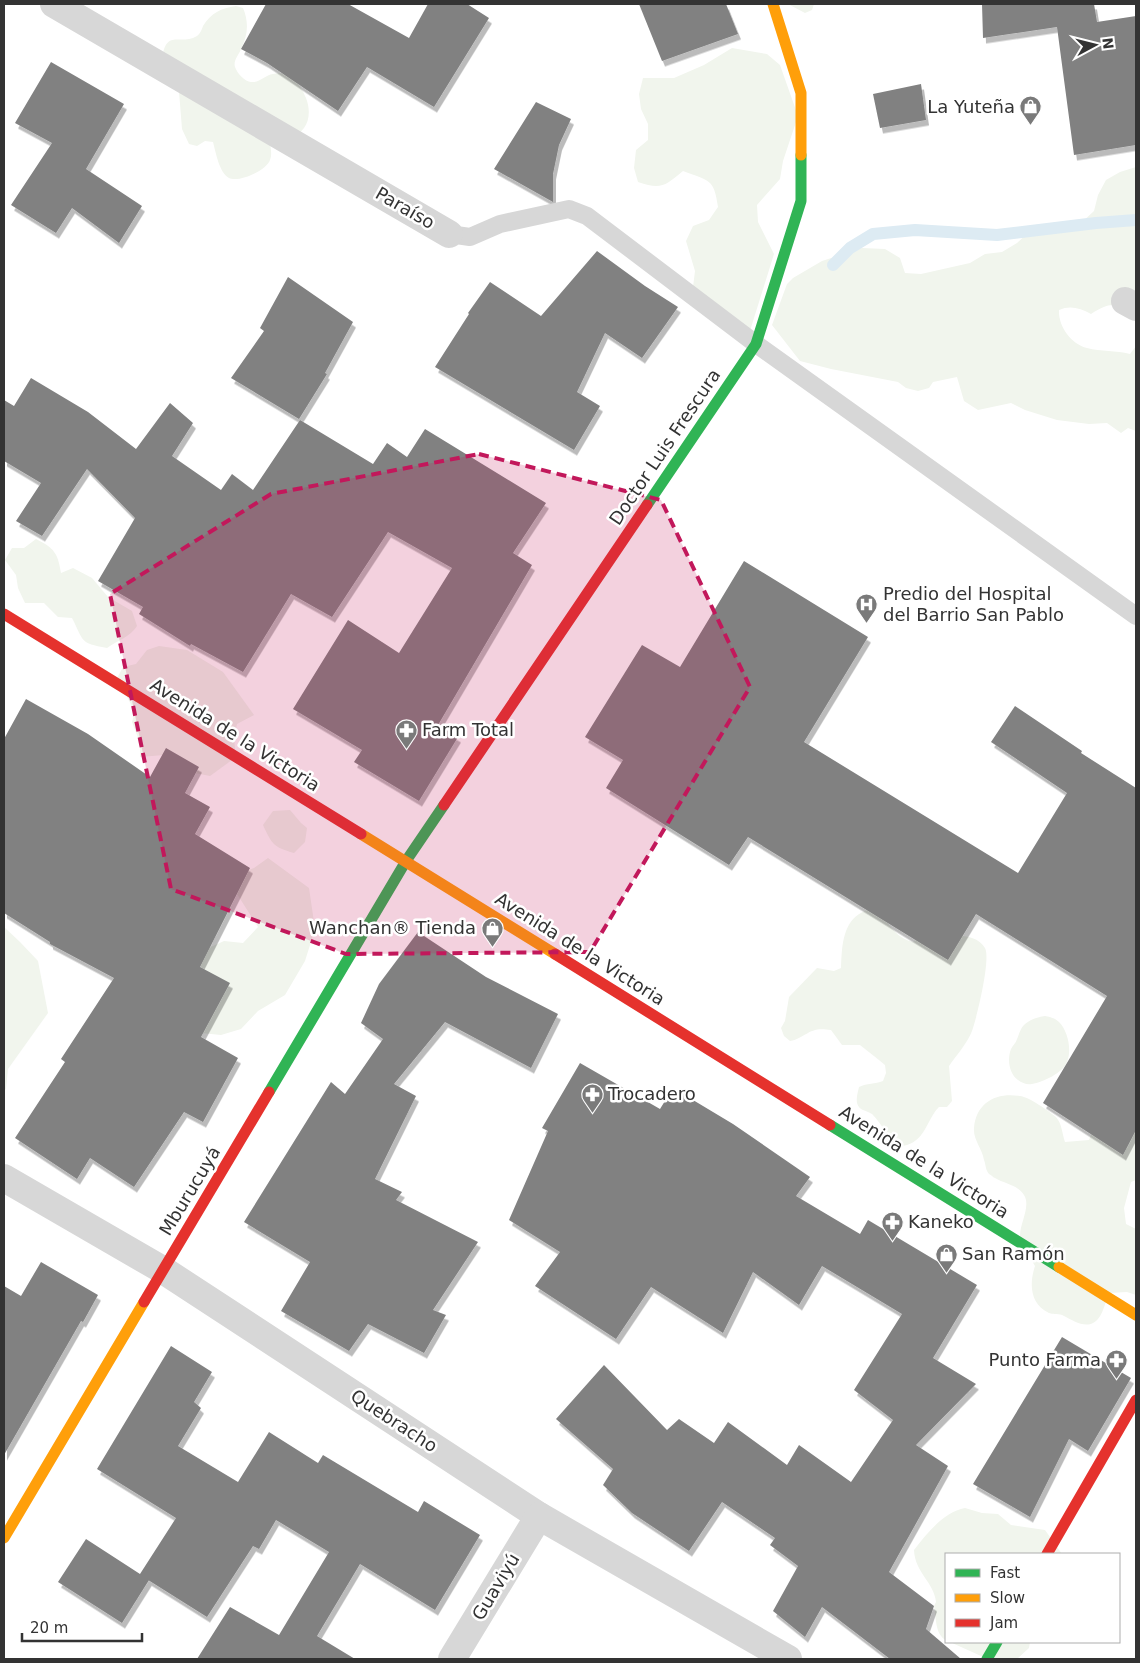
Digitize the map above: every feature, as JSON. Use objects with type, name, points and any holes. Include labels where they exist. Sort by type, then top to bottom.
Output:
[{"type":"street","name":"Paraíso","points":[[54,4],[449,234]]},
{"type":"street","name":"Doctor Luis Frescura","points":[[406,861],[756,344],[801,201],[801,93],[774,4]]},
{"type":"street","name":"Avenida de la Victoria","points":[[4,614],[406,861],[1136,1315]]},
{"type":"street","name":"Mburucuyá","points":[[4,1538],[406,861]]},
{"type":"street","name":"Quebracho","points":[[4,1178],[163,1270],[539,1516],[788,1659]]},
{"type":"street","points":[[1048,1553],[1136,1400]]},
{"type":"street","name":"Guaviyú","points":[[452,1659],[539,1516]]},
{"type":"street","points":[[987,1659],[996,1643]]},
{"type":"lane","name":"Paraíso","points":[[449,234],[470,237],[500,224],[569,209],[587,216],[756,344],[1136,616]]},
{"type":"highlighted area","points":[[479,454],[661,500],[750,687],[590,952],[346,954],[171,889],[110,594],[271,494]]},
{"type":"shaded area","points":[[788,4],[814,4],[812,10],[805,13]]},
{"type":"shaded area","points":[[236,6],[243,8],[247,23],[245,39],[235,62],[238,72],[249,82],[279,73],[290,76],[298,83],[304,93],[309,110],[306,125],[301,131],[293,136],[270,144],[271,158],[264,168],[252,175],[239,179],[229,178],[223,171],[218,162],[213,142],[205,141],[197,146],[189,144],[182,129],[178,79],[162,59],[164,50],[170,41],[191,39],[197,36],[206,21],[213,14]]},
{"type":"shaded area","points":[[732,48],[767,54],[780,65],[798,116],[783,161],[780,179],[757,205],[758,222],[774,254],[749,334],[693,287],[695,271],[686,241],[693,226],[709,220],[718,207],[712,186],[704,179],[683,171],[667,183],[652,186],[638,182],[634,168],[636,150],[648,140],[648,124],[641,109],[639,94],[643,78],[674,78],[704,65]]},
{"type":"shaded area","points":[[1136,167],[1136,314],[1118,306],[1109,305],[1091,314],[1075,308],[1067,308],[1059,310],[1059,316],[1067,334],[1081,346],[1130,354],[1136,346],[1136,431],[1128,428],[1121,433],[1107,423],[1089,424],[1057,420],[1025,410],[1011,403],[978,410],[964,401],[957,377],[933,382],[929,388],[918,391],[906,388],[898,382],[800,361],[772,325],[787,284],[793,278],[822,261],[862,248],[885,249],[900,258],[905,273],[921,274],[970,263],[985,254],[1002,252],[1017,243],[1030,231],[1066,231],[1081,223],[1094,211],[1098,195],[1106,180],[1120,172]]},
{"type":"shaded area","points":[[36,539],[51,548],[57,556],[61,573],[73,568],[92,578],[108,597],[132,611],[137,626],[134,630],[107,648],[98,646],[84,640],[72,618],[58,617],[44,603],[25,603],[18,588],[16,575],[5,560],[12,548],[24,548]]},
{"type":"shaded area","points":[[159,646],[187,650],[223,672],[254,715],[237,724],[234,739],[236,757],[210,776],[190,772],[176,754],[140,757],[140,743],[132,722],[135,712],[126,695],[115,682],[123,667],[136,664],[147,650]]},
{"type":"shaded area","points":[[290,810],[307,828],[305,842],[294,853],[277,847],[263,825],[273,811]]},
{"type":"shaded area","points":[[268,858],[309,888],[315,929],[305,961],[285,995],[258,1011],[241,1029],[221,1035],[201,1033],[199,987],[202,951],[224,941],[243,943],[258,927],[237,894],[238,874],[254,868]]},
{"type":"shaded area","points":[[867,910],[880,915],[898,935],[913,942],[930,936],[965,936],[982,944],[986,954],[983,988],[972,1031],[949,1066],[952,1101],[947,1107],[939,1107],[922,1134],[905,1146],[891,1142],[876,1118],[861,1109],[857,1103],[859,1087],[883,1081],[886,1073],[885,1065],[860,1045],[842,1045],[831,1030],[817,1029],[790,1041],[784,1036],[781,1028],[785,1021],[789,997],[817,968],[834,971],[841,968],[843,942],[848,927],[859,914]]},
{"type":"shaded area","points":[[4,927],[38,961],[48,1013],[8,1069],[6,1089],[4,1091]]},
{"type":"shaded area","points":[[1045,1016],[1057,1021],[1065,1030],[1069,1046],[1067,1062],[1061,1070],[1047,1079],[1025,1084],[1013,1074],[1009,1062],[1011,1049],[1024,1025],[1033,1019]]},
{"type":"shaded area","points":[[1136,1079],[1136,1180],[1131,1182],[1124,1208],[1126,1224],[1136,1229],[1136,1295],[1127,1292],[1109,1293],[1099,1317],[1093,1323],[1086,1325],[1062,1315],[1049,1313],[1035,1299],[1032,1280],[1035,1266],[1020,1236],[1026,1209],[1026,1199],[1018,1189],[989,1174],[975,1136],[974,1128],[979,1111],[983,1105],[996,1098],[1012,1095],[1024,1097],[1034,1102],[1056,1117],[1061,1126],[1065,1142],[1089,1140],[1092,1132]]},
{"type":"shaded area","points":[[965,1508],[982,1513],[998,1514],[1011,1525],[1045,1530],[1061,1553],[945,1553],[945,1640],[942,1638],[937,1625],[934,1606],[936,1602],[935,1595],[918,1565],[914,1550],[930,1530],[957,1510]]},
{"type":"shaded area","points":[[952,1643],[1030,1643],[1029,1648],[1017,1659],[985,1659]]},
{"type":"building","points":[[266,4],[348,4],[409,38],[428,4],[467,4],[489,18],[434,107],[367,67],[338,111],[267,63],[241,49]]},
{"type":"building","points":[[639,4],[726,4],[738,34],[662,61]]},
{"type":"building","points":[[982,4],[1094,4],[1097,22],[1136,16],[1136,145],[1074,155],[1057,27],[983,38]]},
{"type":"building","points":[[51,62],[124,104],[86,169],[142,206],[119,243],[72,208],[56,233],[11,205],[52,143],[15,123]]},
{"type":"building","points":[[921,84],[926,120],[880,128],[873,94]]},
{"type":"building","points":[[536,102],[571,119],[559,145],[553,174],[553,202],[494,169]]},
{"type":"building","points":[[597,251],[678,307],[642,358],[605,333],[577,392],[600,406],[574,450],[435,367],[468,313],[490,282],[541,316]]},
{"type":"building","points":[[288,277],[353,322],[325,373],[327,374],[299,419],[231,378],[264,331],[260,328]]},
{"type":"building","points":[[31,378],[88,412],[136,449],[170,403],[193,423],[172,456],[221,490],[232,474],[253,490],[300,420],[373,464],[387,443],[407,457],[425,429],[546,503],[513,553],[532,565],[438,725],[458,737],[419,801],[354,762],[362,750],[293,709],[348,620],[399,653],[452,568],[388,532],[332,617],[291,594],[243,672],[191,644],[190,646],[139,614],[143,607],[98,581],[135,518],[87,469],[42,536],[16,521],[41,483],[4,461],[4,400],[14,406]]},
{"type":"building","points":[[744,561],[868,637],[804,742],[1018,873],[1067,793],[991,742],[1015,706],[1082,751],[1081,753],[1136,788],[1136,1130],[1123,1155],[1043,1103],[1107,996],[976,914],[948,960],[748,837],[729,865],[606,788],[623,760],[585,737],[642,645],[680,667]]},
{"type":"building","points":[[26,699],[88,734],[150,777],[166,748],[199,767],[185,793],[210,807],[195,834],[250,868],[200,967],[230,983],[201,1037],[238,1058],[203,1122],[184,1112],[134,1187],[90,1158],[77,1179],[15,1138],[65,1062],[61,1059],[114,978],[50,944],[50,942],[4,913],[4,739]]},
{"type":"building","points":[[418,932],[486,977],[558,1014],[531,1068],[445,1022],[394,1084],[416,1096],[375,1179],[402,1192],[396,1200],[478,1242],[433,1310],[446,1315],[424,1353],[368,1324],[349,1351],[281,1311],[310,1262],[244,1222],[331,1082],[345,1094],[383,1039],[361,1023],[379,984]]},
{"type":"building","points":[[580,1063],[660,1109],[673,1088],[733,1124],[810,1177],[796,1196],[860,1234],[868,1220],[977,1285],[933,1358],[976,1384],[916,1445],[948,1466],[889,1572],[934,1606],[926,1629],[961,1659],[890,1659],[822,1607],[805,1637],[773,1611],[798,1566],[770,1545],[775,1538],[722,1502],[689,1551],[632,1513],[603,1485],[613,1469],[556,1419],[604,1365],[667,1430],[679,1419],[714,1443],[728,1422],[787,1465],[799,1445],[851,1482],[893,1420],[854,1390],[902,1314],[822,1266],[799,1305],[753,1272],[723,1333],[651,1287],[616,1339],[535,1286],[560,1252],[509,1220],[548,1131],[542,1128]]},
{"type":"building","points":[[41,1262],[98,1295],[4,1455],[4,1286],[21,1296]]},
{"type":"building","points":[[1062,1337],[1131,1378],[1088,1451],[1069,1439],[1030,1517],[973,1484]]},
{"type":"building","points":[[171,1346],[212,1372],[194,1402],[201,1408],[178,1446],[238,1482],[269,1432],[318,1463],[323,1455],[418,1512],[424,1501],[480,1535],[435,1610],[360,1564],[317,1636],[355,1659],[197,1659],[230,1607],[279,1635],[329,1552],[276,1520],[259,1549],[253,1546],[207,1617],[149,1580],[122,1623],[58,1582],[86,1539],[140,1574],[176,1518],[97,1469]]},
{"type":"waterway","points":[[833,265],[850,248],[873,234],[915,230],[997,235],[1136,220]]},
{"type":"traffic: fast","points":[[647,505],[756,344],[801,201],[801,155]]},
{"type":"traffic: fast","points":[[269,1092],[406,861],[444,805]]},
{"type":"traffic: fast","points":[[830,1125],[1059,1267]]},
{"type":"traffic: fast","points":[[987,1659],[996,1643]]},
{"type":"traffic: slow","points":[[773,4],[801,93],[801,155]]},
{"type":"traffic: slow","points":[[361,834],[555,954]]},
{"type":"traffic: slow","points":[[1059,1267],[1136,1315]]},
{"type":"traffic: slow","points":[[4,1538],[144,1302]]},
{"type":"traffic: jam","points":[[444,805],[647,505]]},
{"type":"traffic: jam","points":[[4,614],[361,834]]},
{"type":"traffic: jam","points":[[555,954],[830,1125]]},
{"type":"traffic: jam","points":[[144,1302],[269,1092]]},
{"type":"traffic: jam","points":[[1048,1553],[1136,1400]]},
{"type":"place","name":"La Yuteña","points":[[1031,126]]},
{"type":"place","name":"Predio del Hospital del Barrio San Pablo","points":[[867,623]]},
{"type":"place","name":"Farm Total","points":[[406,749]]},
{"type":"place","name":"Wanchan® Tienda","points":[[492,947]]},
{"type":"place","name":"Trocadero","points":[[592,1113]]},
{"type":"place","name":"Kaneko","points":[[892,1241]]},
{"type":"place","name":"San Ramón","points":[[946,1273]]},
{"type":"place","name":"Punto Farma","points":[[1117,1379]]}]
